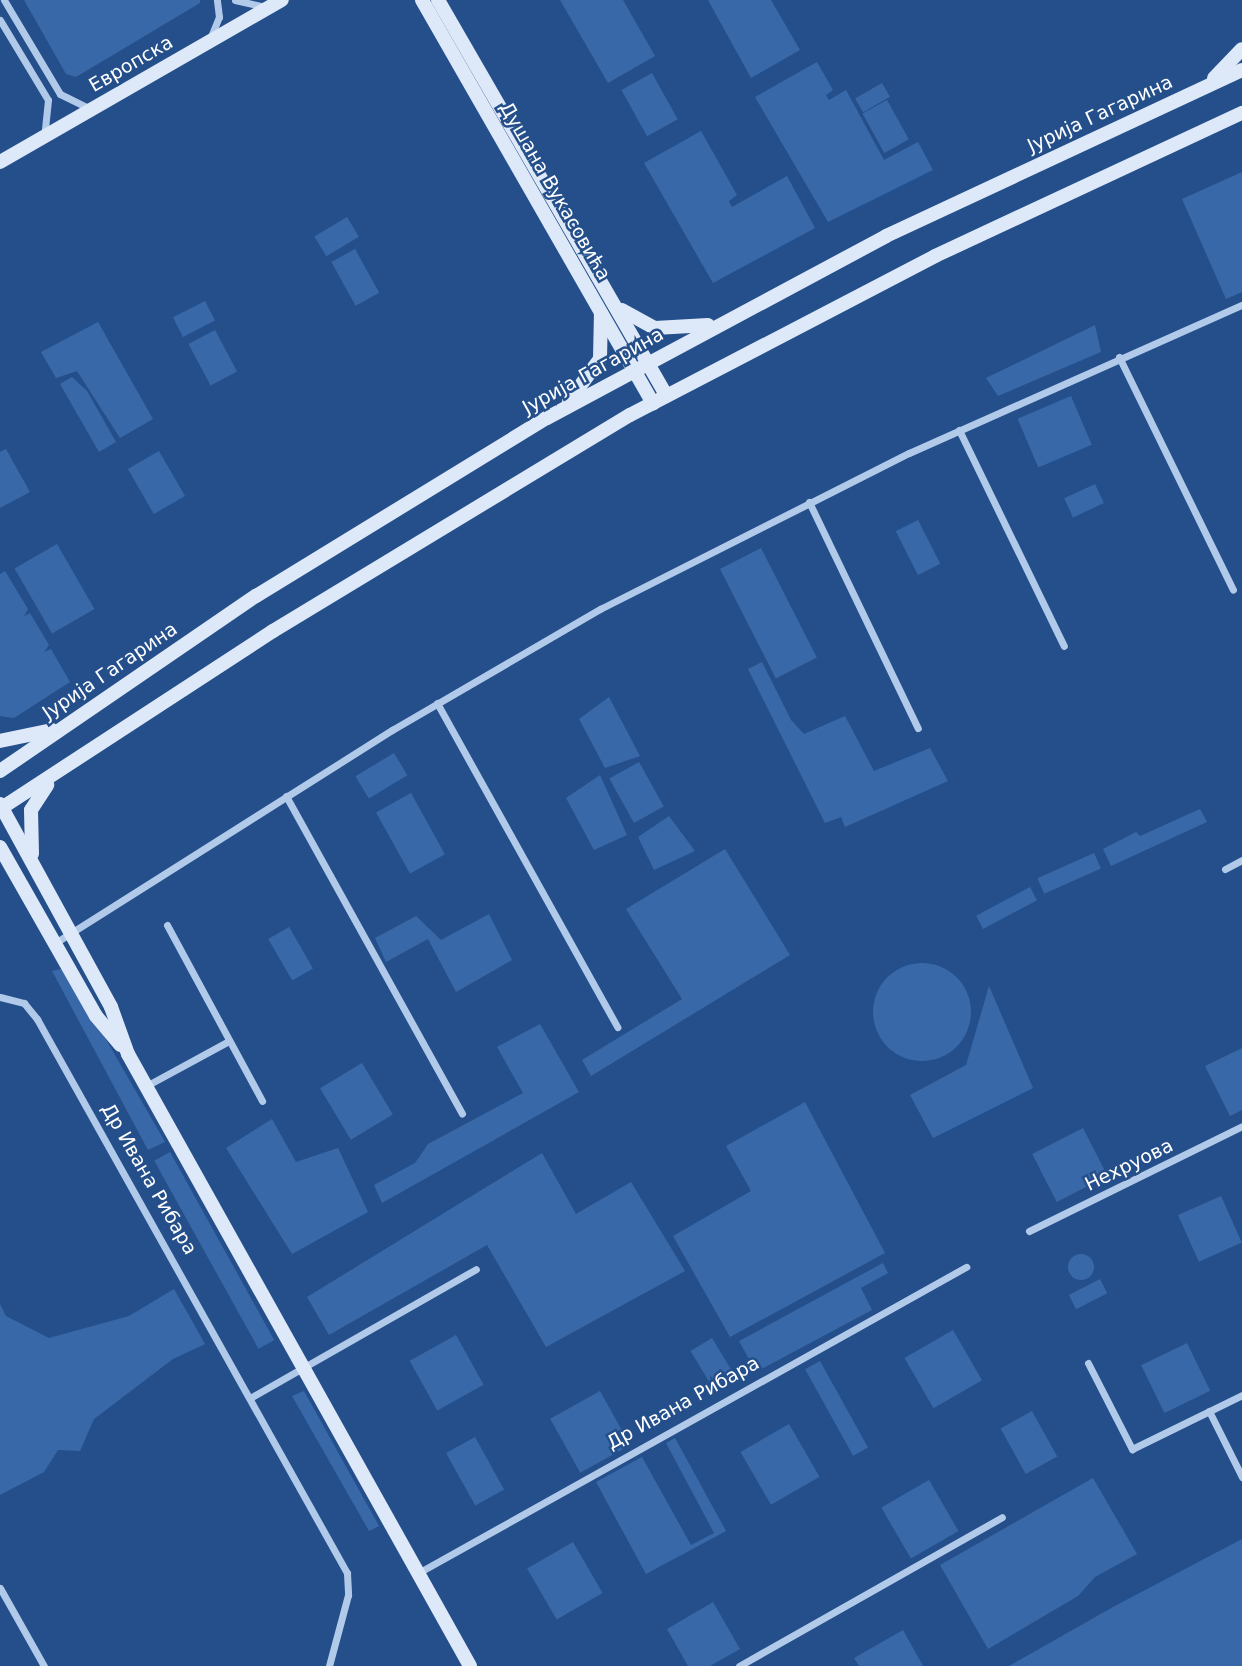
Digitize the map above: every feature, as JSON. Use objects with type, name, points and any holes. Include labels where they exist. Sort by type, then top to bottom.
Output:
[{"type":"main road","name":"Европска","points":[[0,162],[282,0]]},
{"type":"main road","name":"Душана Вукасовића","points":[[422,0],[606,305],[649,361],[667,396]]},
{"type":"main road","name":"Душана Вукасовића","points":[[438,0],[606,305],[653,403]]},
{"type":"main road","points":[[1205,86],[1242,49]]},
{"type":"main road","name":"Јурија Гагарина","points":[[0,771],[256,596],[555,414],[649,361],[886,236],[1242,70]]},
{"type":"main road","points":[[470,1666],[146,1087],[128,1054],[111,1007],[1,807],[56,775],[337,591],[653,403],[935,256],[1223,121],[1242,115]]},
{"type":"main road","points":[[555,414],[596,368],[606,305],[655,328],[684,329],[726,320]]},
{"type":"main road","points":[[0,741],[64,726]]},
{"type":"main road","points":[[37,872],[30,840],[31,810],[56,775]]},
{"type":"main road","points":[[0,847],[96,1016],[128,1054]]},
{"type":"street","points":[[4,0],[60,94],[93,109]]},
{"type":"street","points":[[208,43],[219,17],[216,0]]},
{"type":"street","points":[[235,0],[269,8]]},
{"type":"street","points":[[0,20],[48,100],[44,136]]},
{"type":"street","points":[[55,943],[437,703],[600,609],[808,502],[959,430],[1119,357],[1242,305]]},
{"type":"street","points":[[1119,357],[1233,590]]},
{"type":"street","points":[[959,430],[1064,646]]},
{"type":"street","points":[[808,502],[918,728]]},
{"type":"street","points":[[437,703],[617,1027]]},
{"type":"street","points":[[286,796],[462,1113]]},
{"type":"street","points":[[1225,869],[1242,860]]},
{"type":"street","points":[[167,925],[262,1101]]},
{"type":"street","name":"Др Ивана Рибара","points":[[0,997],[24,1003],[37,1019],[347,1573],[348,1595],[329,1666]]},
{"type":"street","points":[[146,1087],[229,1041]]},
{"type":"street","name":"Нехруова","points":[[1029,1231],[1242,1126]]},
{"type":"street","name":"Др Ивана Рибара","points":[[418,1573],[966,1266]]},
{"type":"street","points":[[250,1398],[476,1269]]},
{"type":"street","points":[[1088,1363],[1132,1449],[1242,1395]]},
{"type":"street","points":[[1209,1411],[1242,1476]]},
{"type":"street","points":[[739,1666],[1002,1517]]},
{"type":"street","points":[[0,1588],[44,1666]]},
{"type":"shaded area","points":[[24,0],[200,0],[200,3],[76,77],[66,74]]},
{"type":"shaded area","points":[[560,0],[623,0],[655,56],[608,83]]},
{"type":"shaded area","points":[[708,0],[771,0],[800,50],[751,78]]},
{"type":"shaded area","points":[[817,62],[833,90],[826,95],[829,100],[846,90],[884,160],[918,142],[933,170],[828,222],[755,97]]},
{"type":"shaded area","points":[[652,73],[678,119],[647,136],[621,90]]},
{"type":"shaded area","points":[[882,83],[890,97],[863,112],[855,98]]},
{"type":"shaded area","points":[[887,100],[909,139],[884,153],[863,114]]},
{"type":"shaded area","points":[[701,131],[737,195],[729,201],[732,207],[787,176],[815,228],[713,283],[644,163]]},
{"type":"shaded area","points":[[1242,172],[1242,292],[1226,299],[1182,199]]},
{"type":"shaded area","points":[[347,217],[359,237],[326,256],[314,237]]},
{"type":"shaded area","points":[[355,249],[379,293],[356,306],[331,262]]},
{"type":"shaded area","points":[[205,301],[215,321],[183,337],[173,317]]},
{"type":"shaded area","points":[[98,322],[153,419],[120,438],[77,371],[56,378],[41,352]]},
{"type":"shaded area","points":[[1095,325],[1101,352],[998,396],[986,378]]},
{"type":"shaded area","points":[[215,330],[237,371],[211,386],[189,344]]},
{"type":"shaded area","points":[[72,377],[87,391],[116,442],[99,452],[60,384]]},
{"type":"shaded area","points":[[1071,396],[1092,445],[1038,467],[1018,419]]},
{"type":"shaded area","points":[[6,449],[30,492],[0,508],[0,452]]},
{"type":"shaded area","points":[[159,451],[185,496],[154,514],[128,469]]},
{"type":"shaded area","points":[[1095,484],[1104,503],[1073,517],[1064,498]]},
{"type":"shaded area","points":[[918,520],[940,564],[918,575],[896,531]]},
{"type":"shaded area","points":[[57,544],[94,609],[52,633],[15,568]]},
{"type":"shaded area","points":[[761,548],[817,658],[776,678],[720,569]]},
{"type":"shaded area","points":[[5,571],[28,609],[24,616],[30,613],[49,645],[44,652],[51,649],[70,682],[14,718],[0,716],[0,574]]},
{"type":"shaded area","points":[[762,662],[791,720],[804,734],[845,716],[874,771],[930,748],[948,781],[845,827],[841,817],[825,823],[748,669]]},
{"type":"shaded area","points":[[609,697],[640,756],[605,768],[579,719]]},
{"type":"shaded area","points":[[394,753],[407,775],[369,798],[355,776]]},
{"type":"shaded area","points":[[639,762],[664,807],[634,823],[609,778]]},
{"type":"shaded area","points":[[600,775],[627,835],[594,850],[566,798]]},
{"type":"shaded area","points":[[411,793],[445,854],[410,874],[376,812]]},
{"type":"shaded area","points":[[1200,809],[1207,822],[1111,866],[1103,849],[1136,832],[1140,836]]},
{"type":"shaded area","points":[[669,816],[695,851],[654,870],[638,837]]},
{"type":"shaded area","points":[[725,849],[790,955],[591,1076],[582,1060],[682,999],[626,909]]},
{"type":"shaded area","points":[[1094,853],[1101,869],[1044,894],[1037,878]]},
{"type":"shaded area","points":[[1030,887],[1037,900],[983,929],[976,916]]},
{"type":"shaded area","points":[[489,914],[512,960],[456,992],[428,939],[386,962],[375,938],[416,916],[441,940]]},
{"type":"shaded area","points":[[289,927],[313,969],[292,981],[268,939]]},
{"type":"shaded area","points":[[922,963],[941,966],[957,977],[968,993],[971,1012],[968,1031],[957,1047],[941,1058],[922,1061],[903,1058],[887,1047],[876,1031],[873,1012],[876,993],[887,977],[903,966]]},
{"type":"shaded area","points":[[65,968],[165,1142],[148,1150],[52,971]]},
{"type":"shaded area","points":[[989,986],[1033,1088],[933,1138],[910,1095],[966,1065]]},
{"type":"shaded area","points":[[540,1024],[579,1092],[382,1203],[374,1185],[415,1163],[428,1144],[523,1093],[497,1047]]},
{"type":"shaded area","points":[[1242,1048],[1242,1110],[1230,1116],[1205,1066]]},
{"type":"shaded area","points":[[362,1063],[393,1114],[351,1140],[320,1088]]},
{"type":"shaded area","points":[[805,1102],[885,1253],[730,1337],[673,1236],[751,1191],[726,1146]]},
{"type":"shaded area","points":[[272,1119],[296,1162],[338,1148],[368,1212],[292,1254],[226,1148]]},
{"type":"shaded area","points":[[1083,1128],[1108,1176],[1057,1202],[1032,1154]]},
{"type":"shaded area","points":[[170,1152],[274,1340],[258,1349],[154,1161]]},
{"type":"shaded area","points":[[542,1153],[576,1214],[631,1182],[685,1271],[546,1347],[487,1245],[329,1335],[307,1297]]},
{"type":"shaded area","points":[[1221,1196],[1242,1243],[1199,1262],[1178,1215]]},
{"type":"shaded area","points":[[1081,1254],[1090,1258],[1094,1267],[1090,1276],[1081,1280],[1072,1276],[1068,1267],[1072,1258]]},
{"type":"shaded area","points":[[883,1263],[888,1273],[861,1288],[872,1310],[756,1372],[739,1341]]},
{"type":"shaded area","points":[[1100,1279],[1107,1293],[1076,1309],[1069,1295]]},
{"type":"shaded area","points":[[174,1289],[205,1344],[173,1359],[94,1419],[80,1451],[58,1450],[44,1472],[0,1495],[0,1304],[6,1316],[49,1338],[129,1316]]},
{"type":"shaded area","points":[[953,1330],[982,1380],[934,1408],[905,1358]]},
{"type":"shaded area","points":[[456,1335],[484,1385],[437,1411],[410,1361]]},
{"type":"shaded area","points":[[712,1338],[734,1375],[713,1388],[691,1351]]},
{"type":"shaded area","points":[[1187,1343],[1210,1391],[1164,1413],[1141,1365]]},
{"type":"shaded area","points":[[820,1361],[868,1448],[853,1456],[805,1369]]},
{"type":"shaded area","points":[[304,1391],[379,1526],[369,1531],[292,1396]]},
{"type":"shaded area","points":[[600,1391],[630,1445],[580,1473],[550,1419]]},
{"type":"shaded area","points":[[1032,1411],[1057,1456],[1026,1474],[1001,1428]]},
{"type":"shaded area","points":[[789,1424],[820,1477],[771,1505],[741,1452]]},
{"type":"shaded area","points":[[475,1437],[504,1489],[475,1505],[446,1453]]},
{"type":"shaded area","points":[[675,1438],[726,1531],[646,1574],[596,1482],[642,1457],[691,1545],[714,1533],[666,1443]]},
{"type":"shaded area","points":[[1093,1478],[1137,1554],[1095,1577],[1078,1596],[988,1649],[940,1565]]},
{"type":"shaded area","points":[[929,1480],[958,1531],[911,1559],[881,1508]]},
{"type":"shaded area","points":[[1242,1539],[1242,1666],[1009,1666],[1113,1607]]},
{"type":"shaded area","points":[[573,1542],[602,1593],[557,1620],[527,1568]]},
{"type":"shaded area","points":[[713,1602],[740,1649],[710,1666],[688,1666],[667,1629]]},
{"type":"shaded area","points":[[903,1630],[923,1666],[859,1666],[854,1658]]}]
